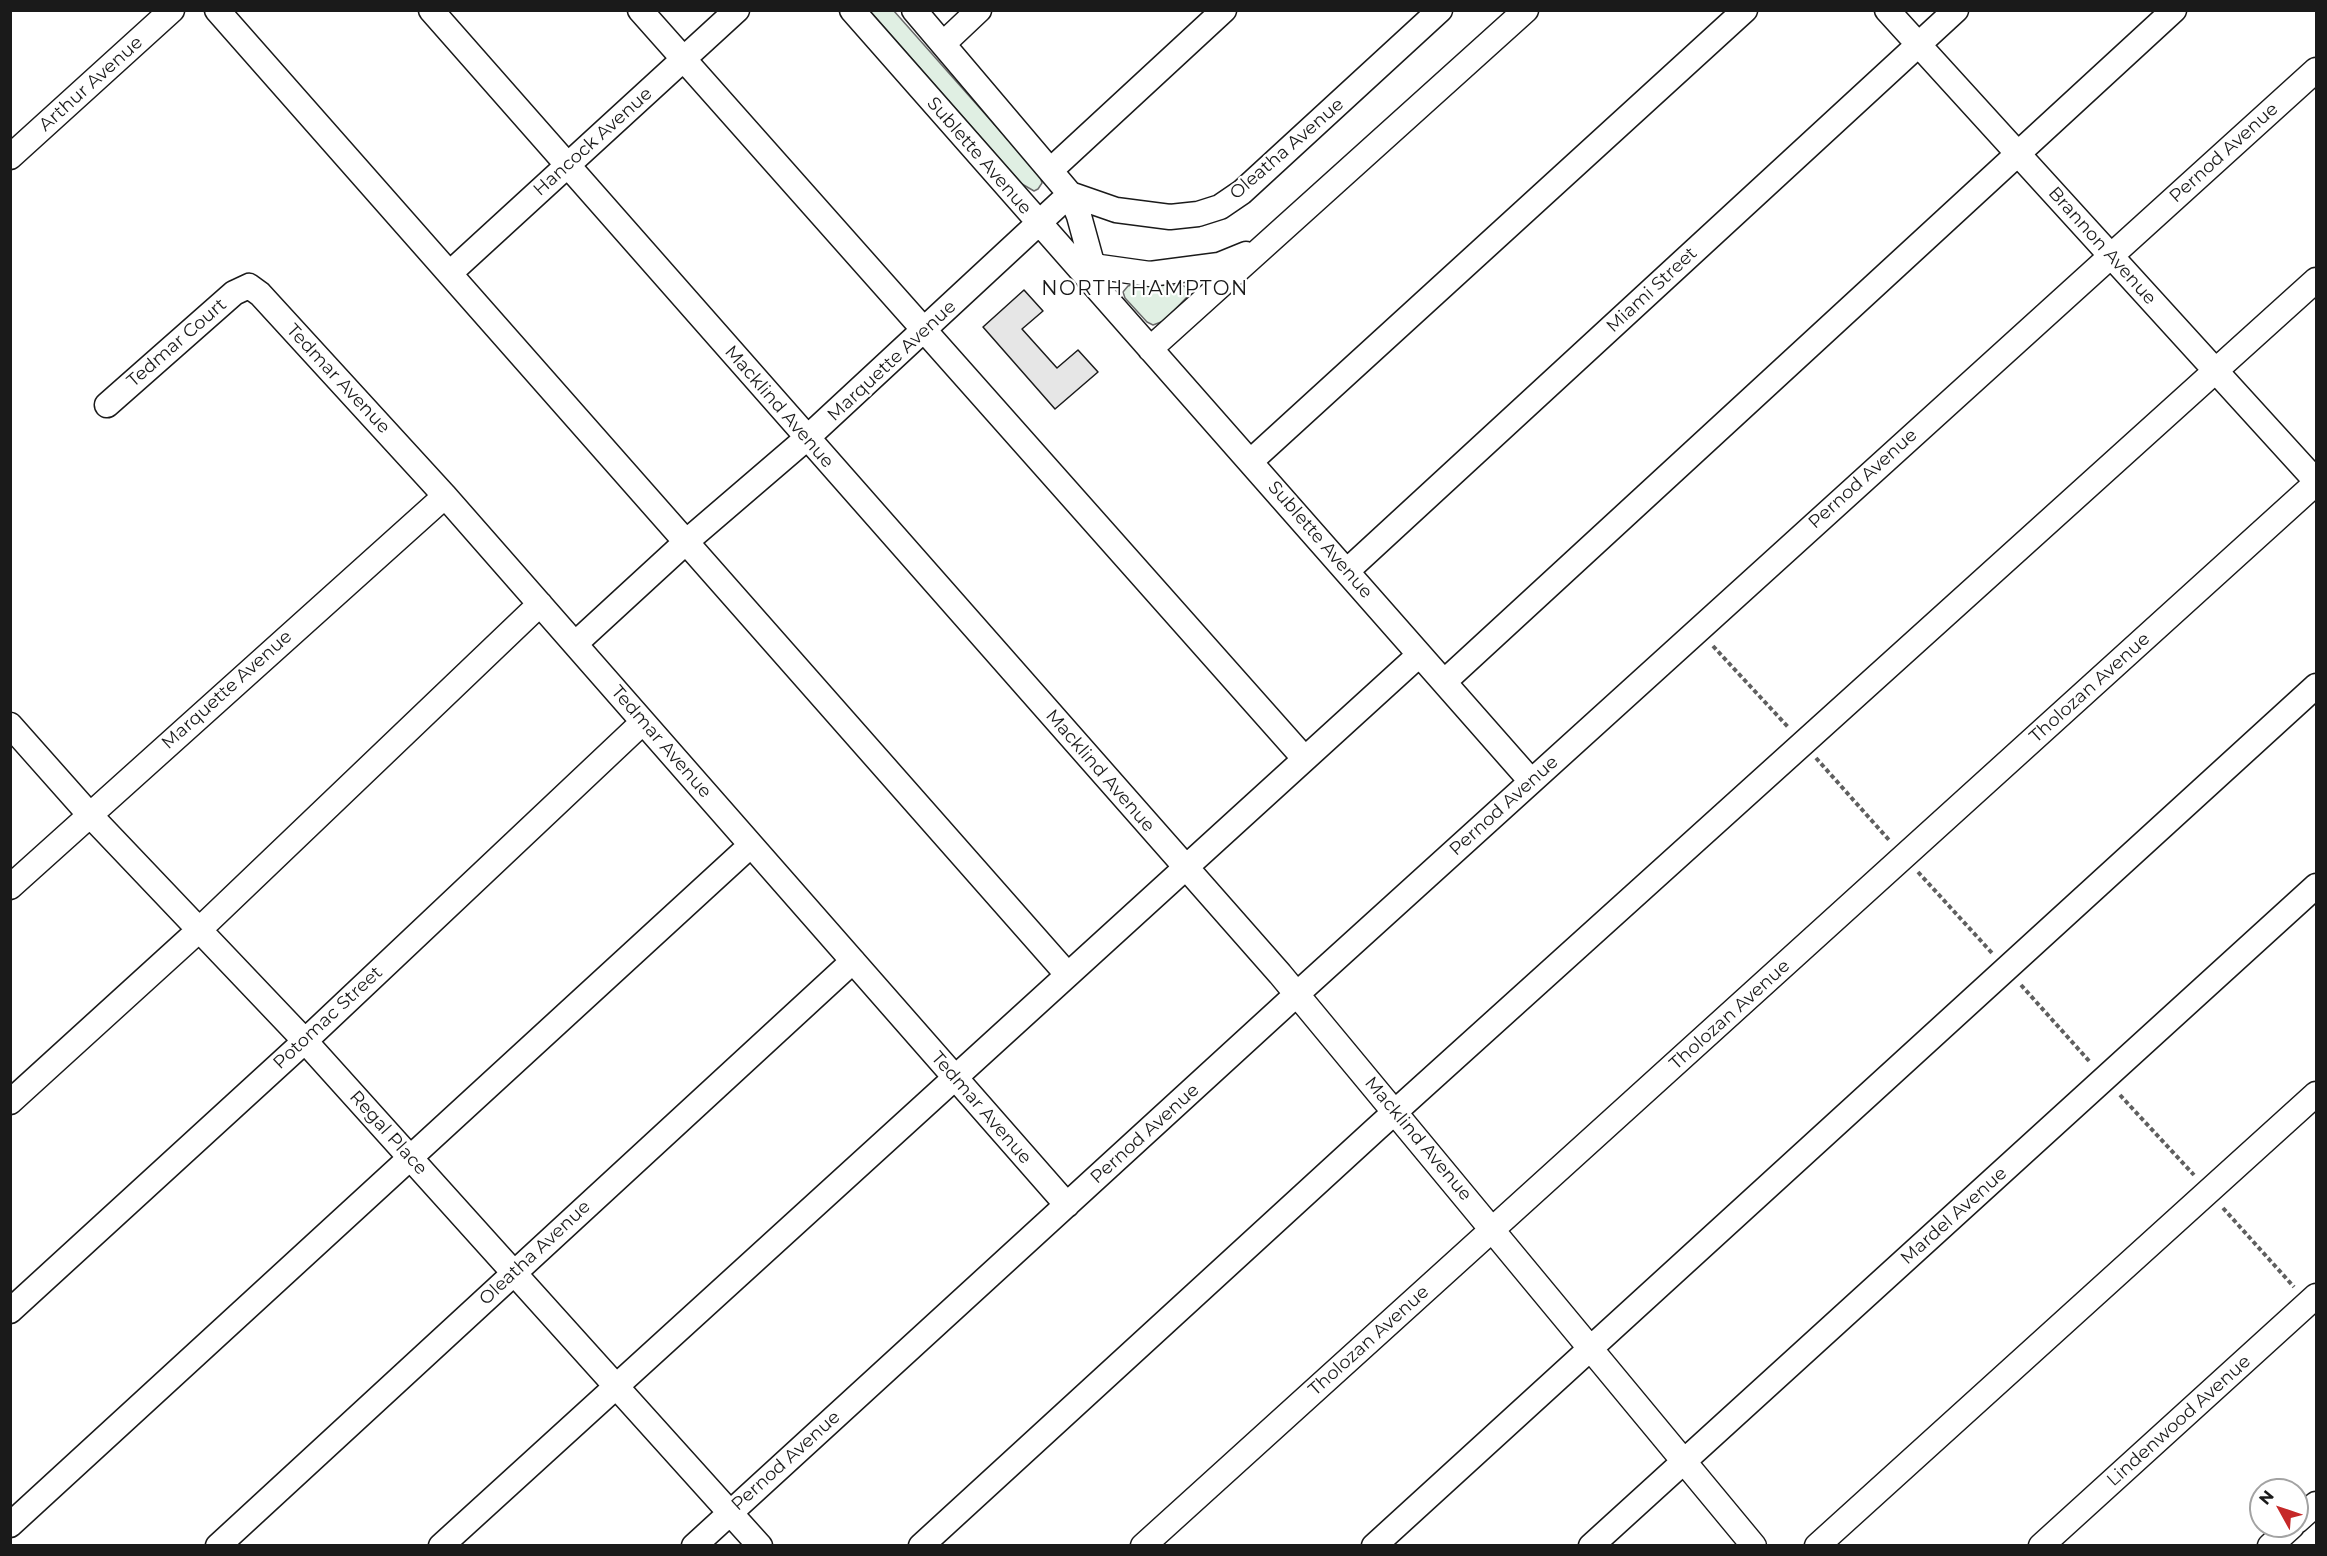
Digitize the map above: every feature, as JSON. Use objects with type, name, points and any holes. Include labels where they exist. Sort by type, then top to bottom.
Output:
[{"type":"street","name":"Arthur Avenue","points":[[10,157],[172,10]]},
{"type":"street","points":[[217,10],[1067,974]]},
{"type":"street","name":"Macklind Avenue","points":[[431,10],[1297,994],[1754,1545]]},
{"type":"street","points":[[640,10],[1304,758]]},
{"type":"street","name":"Hancock Avenue","points":[[450,273],[737,10]]},
{"type":"street","name":"Sublette Avenue","points":[[852,10],[1107,301],[1348,570],[1419,655],[1531,781]]},
{"type":"street","name":"Sublette Avenue","points":[[914,10],[1052,169],[1070,194],[1079,216],[1090,262],[1107,301]]},
{"type":"street","points":[[943,44],[979,10]]},
{"type":"street","points":[[1052,169],[1224,10]]},
{"type":"street","name":"Oleatha Avenue","points":[[1070,194],[1116,210],[1170,217],[1198,214],[1220,207],[1242,192],[1440,10]]},
{"type":"street","points":[[1150,349],[1526,10]]},
{"type":"street","points":[[1251,461],[1745,10]]},
{"type":"street","name":"Brannon Avenue","points":[[1887,10],[2316,482]]},
{"type":"street","name":"Miami Street","points":[[1348,570],[1956,10]]},
{"type":"street","points":[[1444,682],[2174,10]]},
{"type":"street","name":"Pernod Avenue","points":[[694,1545],[1531,781],[2316,70]]},
{"type":"street","name":"Marquette Avenue","points":[[575,644],[687,541],[807,438],[924,332],[1070,194]]},
{"type":"street","points":[[1057,244],[1090,262],[1122,271],[1150,274],[1219,266],[1241,257],[1277,235]]},
{"type":"street","points":[[921,1545],[2316,280]]},
{"type":"street","name":"Tedmar Court","points":[[108,405],[234,292],[249,286]]},
{"type":"street","name":"Tedmar Avenue","points":[[249,286],[260,294],[445,496],[1067,1205]]},
{"type":"street","name":"Tholozan Avenue","points":[[1143,1545],[2316,482]]},
{"type":"street","name":"Marquette Avenue","points":[[10,887],[445,496]]},
{"type":"street","points":[[10,1102],[199,930],[540,604]]},
{"type":"street","points":[[441,1545],[1419,655]]},
{"type":"street","points":[[1374,1545],[2008,970],[2316,686]]},
{"type":"street","name":"Potomac Street","points":[[10,1311],[305,1041],[643,722]]},
{"type":"street","name":"Regal Place","points":[[10,725],[89,814],[305,1041],[617,1385],[729,1514],[760,1545]]},
{"type":"street","points":[[10,1525],[751,844]]},
{"type":"street","name":"Mardel Avenue","points":[[1591,1545],[2316,886]]},
{"type":"street","name":"Oleatha Avenue","points":[[218,1545],[853,961]]},
{"type":"street","points":[[1817,1545],[2316,1094]]},
{"type":"street","name":"Lindenwood Avenue","points":[[2041,1545],[2316,1296]]},
{"type":"green space","points":[[870,11],[894,11],[1040,176],[1042,183],[1038,189],[1034,191],[1022,184]]},
{"type":"green space","points":[[1135,284],[1184,286],[1189,290],[1188,296],[1164,321],[1153,325],[1147,322],[1125,298],[1123,292],[1128,286]]},
{"type":"building","points":[[1024,290],[1043,311],[1022,329],[1057,368],[1078,350],[1098,372],[1055,409],[983,327]]},
{"type":"district","name":"NORTH HAMPTON","points":[[1145,289]]}]
